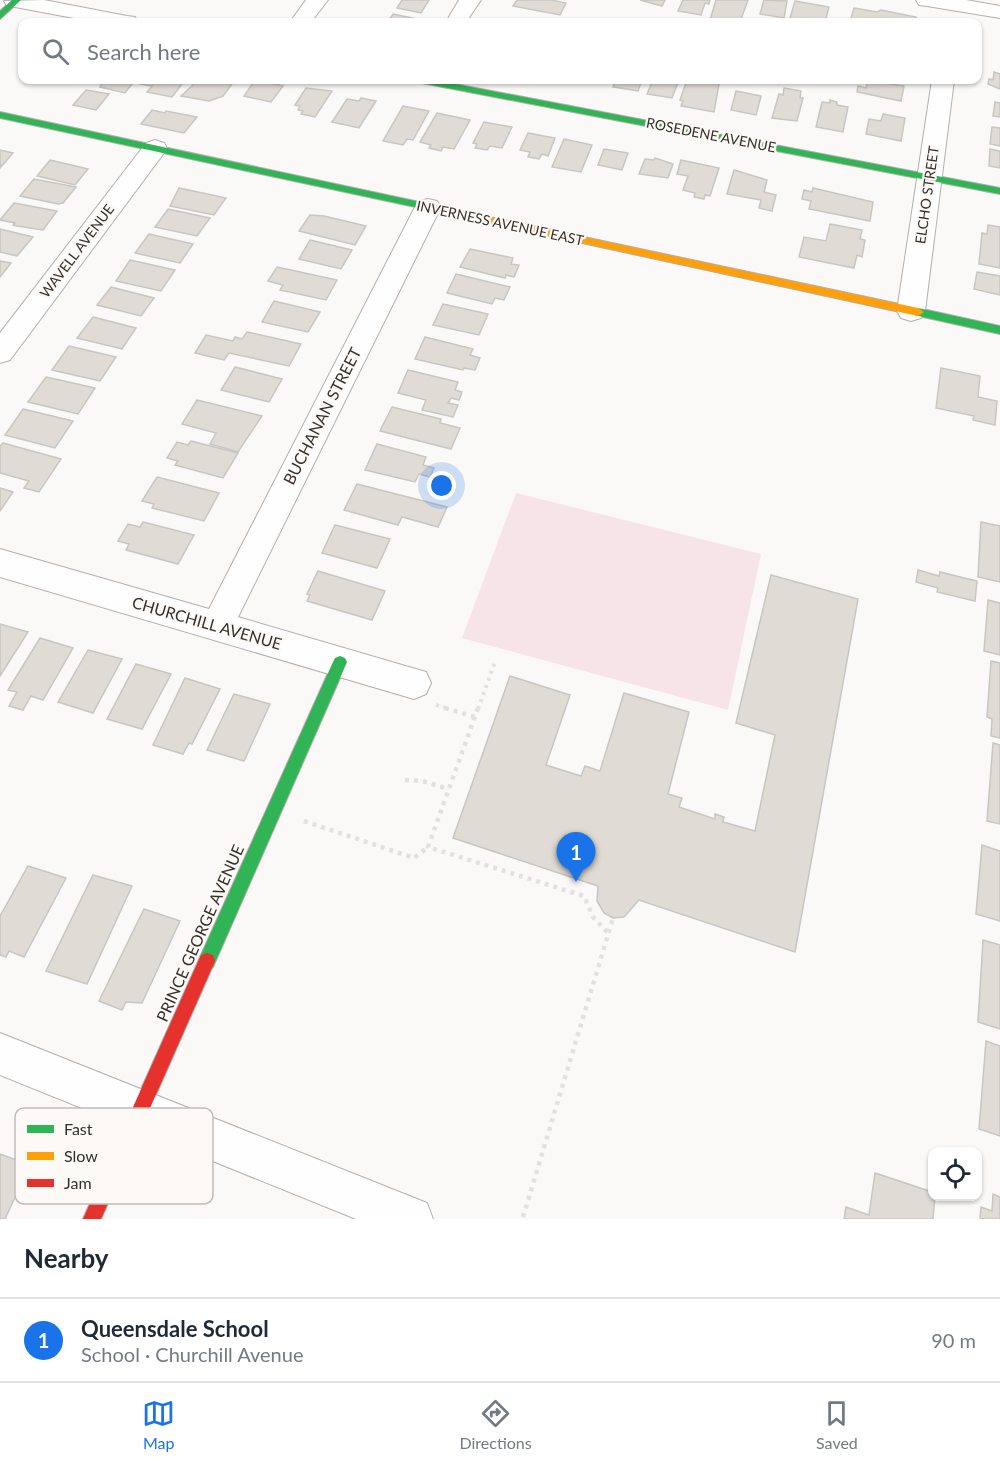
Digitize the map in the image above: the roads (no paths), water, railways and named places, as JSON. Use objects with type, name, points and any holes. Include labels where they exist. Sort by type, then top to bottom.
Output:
[{"type":"street","points":[[303,18],[317,0]]},
{"type":"street","points":[[459,18],[470,0]]},
{"type":"street","points":[[927,0],[952,13],[1000,12]]},
{"type":"street","points":[[12,4],[101,18]]},
{"type":"street","name":"ROSEDENE AVENUE","points":[[443,84],[1000,191]]},
{"type":"street","name":"ELCHO STREET","points":[[911,311],[942,84]]},
{"type":"street","name":"INVERNESS AVENUE EAST","points":[[0,116],[1000,330]]},
{"type":"street","name":"WAVELL AVENUE","points":[[0,353],[155,148]]},
{"type":"street","name":"BUCHANAN STREET","points":[[217,626],[429,207]]},
{"type":"street","name":"CHURCHILL AVENUE","points":[[0,563],[340,662],[420,692]]},
{"type":"street","name":"PRINCE GEORGE AVENUE","points":[[139,1108],[340,662]]},
{"type":"street","points":[[0,1054],[136,1108]]},
{"type":"street","points":[[213,1139],[411,1219]]},
{"type":"street","name":"PRINCE GEORGE AVENUE","points":[[92,1219],[98,1204]]},
{"type":"place","name":"Queensdale School","points":[[576,882]]}]
